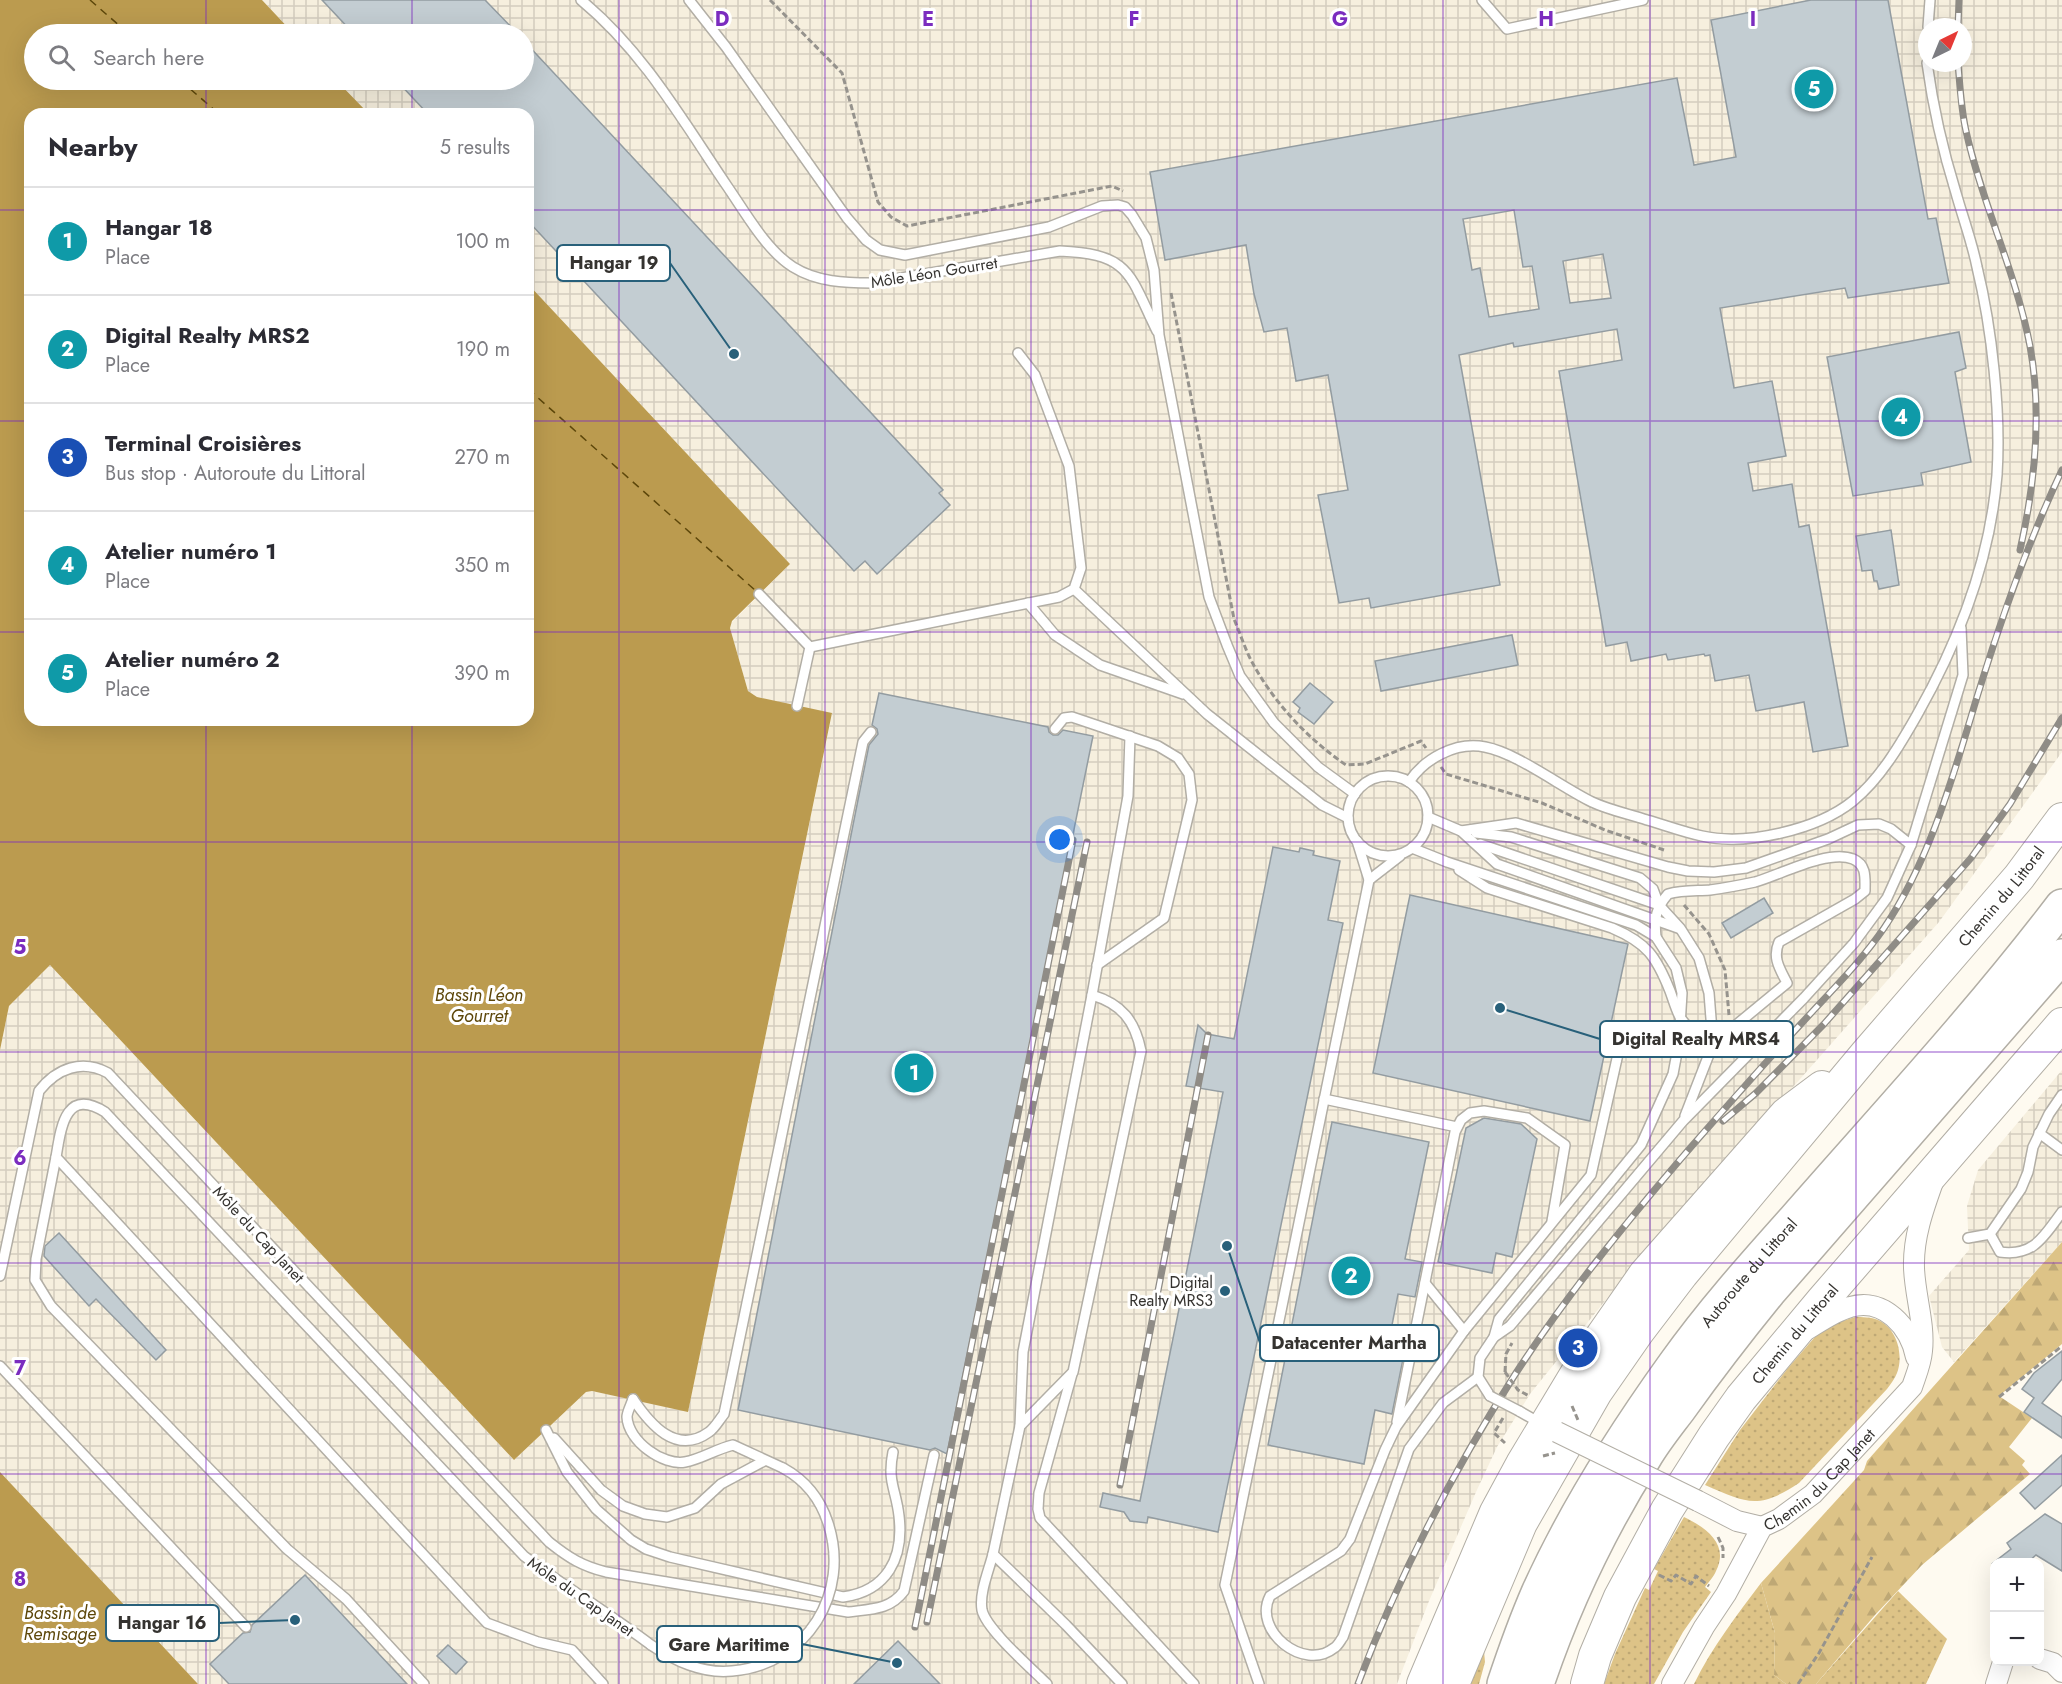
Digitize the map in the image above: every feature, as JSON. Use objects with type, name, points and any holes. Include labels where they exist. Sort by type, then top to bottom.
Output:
[{"type":"highway","name":"Autoroute du Littoral","points":[[1504,1684],[1521,1633],[1556,1555],[1622,1442],[1674,1364],[1745,1276],[1984,1004],[2062,906]]},
{"type":"highway","name":"Autoroute du Littoral","points":[[1537,1684],[1552,1640],[1581,1571],[1616,1506],[1653,1445],[1722,1349],[2062,956]]},
{"type":"main road","name":"Chemin du Littoral","points":[[1866,1054],[2019,877],[2062,819]]},
{"type":"main road","name":"Chemin du Littoral","points":[[1587,1684],[1595,1656],[1620,1597],[1687,1476],[1742,1398],[1788,1341],[2062,1024]]},
{"type":"main road","points":[[1422,1684],[1496,1512],[1540,1423],[1645,1274],[1786,1114],[1866,1054]]},
{"type":"main road","points":[[1453,1684],[1521,1523],[1596,1392],[1637,1333],[1683,1274],[1866,1054]]},
{"type":"street","points":[[1918,1371],[1922,1350],[1915,1281],[1916,1242],[1919,1225],[1933,1183],[1952,1152]]},
{"type":"street","points":[[1788,1341],[1840,1311],[1856,1306],[1870,1306],[1883,1310],[1900,1322],[1913,1342],[1918,1371]]},
{"type":"street","name":"Chemin du Cap Janet","points":[[1672,1684],[1704,1627],[1726,1594],[1762,1527],[1797,1507],[1813,1494],[1912,1387],[1918,1371]]},
{"type":"street","points":[[1540,1423],[1737,1521],[1762,1527]]},
{"type":"street","points":[[2044,1660],[2053,1663],[2062,1672]]},
{"type":"street","points":[[1996,1684],[2002,1666]]},
{"type":"lane","name":"Môle Léon Gourret","points":[[581,0],[619,35],[645,65],[755,227],[778,255],[794,267],[824,280],[872,283],[1060,251],[1082,252],[1102,256],[1119,264],[1128,273],[1159,335]]},
{"type":"lane","name":"Môle Léon Gourret","points":[[689,0],[726,47],[847,218],[866,240],[880,250],[905,255],[1049,227],[1093,208],[1118,205],[1125,207],[1132,215],[1146,238],[1154,270],[1159,335],[1209,597],[1227,645],[1240,676],[1274,723],[1318,767],[1355,794]]},
{"type":"lane","points":[[1482,0],[1507,29],[1643,0]]},
{"type":"lane","points":[[1929,18],[1930,0]]},
{"type":"lane","points":[[1408,782],[1414,773],[1448,751],[1469,745],[1495,749],[1594,803],[1699,836],[1732,839],[1793,831],[1831,814],[1850,803],[1865,790],[1900,744],[1934,685],[1961,626],[1986,550],[1997,475],[1997,406],[1987,319],[1977,266],[1954,190],[1935,114],[1928,72]]},
{"type":"lane","points":[[810,647],[1059,597],[1074,589],[1081,568],[1069,466],[1035,375],[1018,353]]},
{"type":"lane","points":[[1074,589],[1207,714],[1322,805],[1348,818]]},
{"type":"lane","points":[[759,594],[810,647]]},
{"type":"lane","points":[[1028,603],[1055,635],[1100,665],[1187,696]]},
{"type":"lane","points":[[1494,1337],[1510,1326],[1683,1121],[1804,998],[1854,943],[1887,898],[1911,845],[1963,675],[1961,626]]},
{"type":"lane","points":[[797,706],[810,647]]},
{"type":"lane","points":[[1055,729],[1064,718],[1072,717],[1130,736],[1158,746],[1178,758],[1189,774],[1192,800],[1164,918],[1097,965]]},
{"type":"lane","points":[[764,1461],[733,1445],[682,1463],[661,1459],[645,1447],[632,1432],[627,1416],[633,1400],[651,1425],[670,1437],[690,1441],[709,1432],[724,1414],[863,742],[871,732]]},
{"type":"lane","points":[[1047,1684],[988,1624],[982,1610],[982,1598],[1020,1426],[1023,1352],[1128,796],[1130,736]]},
{"type":"lane","points":[[1259,1684],[1225,1586],[1369,880],[1357,841],[1351,830],[1348,818],[1350,805],[1355,794],[1364,784],[1374,779],[1398,778],[1408,782],[1423,797],[1428,817],[1424,834],[1408,850],[1369,880]]},
{"type":"lane","points":[[1428,817],[1461,831],[1511,837],[1640,878],[1653,889],[1659,905],[1680,928],[1699,958],[1709,993],[1713,1044]]},
{"type":"lane","points":[[1461,831],[1516,823],[1668,867],[1688,871],[1714,872],[1746,868],[1828,839],[1858,825],[1879,824],[1891,829],[1911,845]]},
{"type":"lane","points":[[1461,831],[1497,864],[1680,928]]},
{"type":"lane","points":[[1357,841],[1366,850],[1379,855],[1392,856],[1408,850],[1636,925],[1656,937],[1676,968],[1682,993],[1679,1042],[1673,1074],[1641,1145],[1499,1319],[1494,1337],[1480,1358],[1478,1377],[1490,1396],[1540,1423]]},
{"type":"lane","points":[[1475,843],[1659,905]]},
{"type":"lane","points":[[1656,937],[1654,918],[1659,905],[1668,894],[1677,891],[1710,890],[1755,882],[1835,857],[1852,859],[1862,866],[1865,874],[1865,891],[1855,899],[1779,942],[1775,951],[1776,960],[1787,983],[1713,1044],[1697,1080],[1683,1121]]},
{"type":"lane","points":[[1447,862],[1487,888],[1626,934],[1656,959],[1680,1017],[1689,1028],[1713,1044]]},
{"type":"lane","points":[[1092,995],[1110,1000],[1124,1012],[1137,1032],[1141,1051],[1073,1371],[1039,1493],[1038,1509],[1040,1518],[1194,1684]]},
{"type":"lane","points":[[1478,1377],[1443,1403],[1409,1449],[1343,1637],[1334,1649],[1320,1654],[1303,1654],[1286,1647],[1273,1634],[1266,1617],[1270,1596],[1341,1551],[1350,1539],[1396,1427],[1464,1331],[1591,1175],[1620,1045]]},
{"type":"lane","name":"Môle du Cap Janet","points":[[0,1276],[39,1091],[47,1080],[59,1072],[84,1066],[96,1066],[108,1073],[549,1542],[569,1559],[588,1568],[848,1612],[887,1606],[896,1602],[904,1591],[933,1455]]},
{"type":"lane","points":[[1968,1238],[1990,1234],[2021,1189],[2028,1172],[2032,1147],[2062,1095]]},
{"type":"lane","points":[[1324,1099],[1457,1127]]},
{"type":"lane","name":"Môle du Cap Janet","points":[[424,1684],[346,1599],[287,1549],[51,1305],[35,1280],[36,1259],[62,1121],[67,1112],[75,1107],[88,1104],[105,1112],[524,1556],[561,1584],[615,1618],[669,1657],[692,1666],[731,1671],[753,1667],[791,1649],[818,1620],[829,1600],[836,1557],[825,1512],[811,1490],[798,1476],[764,1461]]},
{"type":"lane","points":[[1396,1427],[1457,1127],[1461,1120],[1470,1113],[1484,1111],[1527,1118],[1566,1146],[1551,1224]]},
{"type":"lane","points":[[2039,1133],[2062,1150]]},
{"type":"lane","points":[[56,1157],[487,1623],[538,1642],[572,1650],[603,1684]]},
{"type":"lane","points":[[1990,1234],[2000,1252],[2014,1254],[2029,1250],[2041,1240],[2062,1212]]},
{"type":"lane","points":[[1425,1283],[1464,1331]]},
{"type":"lane","points":[[0,1366],[246,1626]]},
{"type":"lane","points":[[1020,1426],[1073,1371]]},
{"type":"lane","points":[[764,1461],[721,1485],[695,1508],[668,1517],[645,1514],[623,1506],[602,1490],[546,1430],[567,1472],[596,1509],[631,1540],[646,1549],[670,1557],[843,1597],[868,1590],[890,1571],[899,1542],[900,1529],[899,1514],[890,1477],[893,1452]]},
{"type":"lane","points":[[993,1554],[1066,1625],[1122,1684]]},
{"type":"path","points":[[770,0],[842,73],[878,202],[891,217],[907,226],[1112,186],[1128,193]]},
{"type":"path","points":[[1171,292],[1234,619],[1251,662],[1272,695],[1307,734],[1346,765],[1365,764],[1421,741],[1446,774],[1542,803],[1605,830],[1672,853],[1668,867]]},
{"type":"path","points":[[1677,891],[1677,899],[1709,934],[1725,970],[1731,1030]]},
{"type":"path","points":[[1999,1396],[2062,1346]]},
{"type":"path","points":[[1505,1372],[1518,1390],[1529,1396]]},
{"type":"path","points":[[1572,1406],[1577,1419],[1584,1425]]},
{"type":"path","points":[[1494,1433],[1502,1439]]},
{"type":"path","points":[[1798,1684],[1819,1653],[1872,1557]]},
{"type":"path","points":[[1654,1572],[1671,1581],[1676,1575],[1691,1584],[1696,1576],[1709,1586]]},
{"type":"shaded area","points":[[262,0],[2062,0],[2062,752],[1939,922],[1617,1286],[1530,1394],[1497,1447],[1476,1492],[1429,1601],[1397,1684],[198,1684],[0,1472],[0,1050],[9,1006],[50,965],[514,1460],[586,1392],[592,1391],[688,1411],[832,714],[757,697],[748,691],[730,624],[790,564],[534,290],[534,108],[363,108],[346,90],[534,90],[534,24],[285,24]]},
{"type":"shaded area","points":[[2062,1070],[2062,1242],[1954,1362],[1942,1347],[1929,1296],[1969,1250],[1967,1206],[1978,1170]]},
{"type":"green space","points":[[2062,1242],[2062,1344],[1999,1396],[2032,1418],[2009,1447],[2025,1461],[2022,1465],[2030,1474],[1922,1565],[1875,1615],[1816,1684],[1786,1684],[1774,1675],[1775,1633],[1761,1583],[1864,1470],[1867,1461]]},
{"type":"green space","points":[[1855,1317],[1878,1320],[1890,1329],[1894,1336],[1899,1350],[1899,1366],[1887,1389],[1799,1483],[1785,1492],[1752,1501],[1705,1485],[1740,1430],[1814,1338],[1827,1326]]},
{"type":"green space","points":[[1557,1486],[1484,1651],[1485,1662],[1479,1684],[1464,1684],[1527,1544]]},
{"type":"green space","points":[[1684,1517],[1707,1531],[1718,1545],[1720,1561],[1705,1587],[1711,1592],[1683,1632],[1654,1684],[1604,1684],[1645,1588],[1649,1590],[1658,1571],[1654,1569]]},
{"type":"green space","points":[[1761,1583],[1775,1633],[1774,1675],[1786,1684],[1694,1684],[1717,1644]]},
{"type":"green space","points":[[1898,1591],[1947,1639],[1926,1684],[1816,1684]]},
{"type":"water","name":"Bassin Léon Gourret","points":[[0,0],[262,0],[285,24],[24,24],[24,90],[346,90],[363,108],[24,108],[24,726],[534,726],[534,290],[790,564],[732,621],[730,628],[748,691],[757,697],[832,713],[688,1412],[592,1391],[586,1392],[514,1460],[50,965],[9,1006],[0,1050]]},
{"type":"water","name":"Bassin de Remisage","points":[[0,1472],[198,1684],[0,1684]]},
{"type":"building","points":[[322,0],[485,0],[508,24],[345,24]]},
{"type":"building","points":[[1811,0],[1888,0],[1928,219],[1936,218],[1949,283],[1848,298],[1845,288],[1720,308],[1734,388],[1772,381],[1786,456],[1748,463],[1753,491],[1792,484],[1799,527],[1809,525],[1848,746],[1813,752],[1804,702],[1756,711],[1749,675],[1715,681],[1710,655],[1668,660],[1666,654],[1631,661],[1627,642],[1606,646],[1559,371],[1622,360],[1617,329],[1514,347],[1513,343],[1459,355],[1500,585],[1371,608],[1369,598],[1339,603],[1318,495],[1348,490],[1328,375],[1296,381],[1287,328],[1264,332],[1254,294],[1246,245],[1165,260],[1150,172],[1677,78],[1694,165],[1736,157],[1711,20]],"holes":[[[1514,210],[1523,267],[1532,266],[1539,309],[1489,317],[1480,268],[1472,270],[1463,219]],[[1603,254],[1611,298],[1570,303],[1563,261]]]},
{"type":"building","points":[[534,52],[943,490],[939,493],[950,505],[877,574],[865,561],[854,571],[534,227],[534,108],[422,108],[405,90],[534,90]]},
{"type":"building","points":[[1959,332],[1966,368],[1955,372],[1971,462],[1921,473],[1923,485],[1853,496],[1827,357]]},
{"type":"building","points":[[1891,530],[1899,585],[1879,589],[1877,581],[1874,581],[1872,570],[1862,571],[1856,536]]},
{"type":"building","points":[[1512,635],[1518,665],[1381,691],[1375,661]]},
{"type":"building","points":[[1310,683],[1333,702],[1314,724],[1298,712],[1300,708],[1293,702]]},
{"type":"building","points":[[879,693],[1048,727],[1049,732],[1053,735],[1058,735],[1063,730],[1093,736],[947,1454],[935,1448],[930,1450],[738,1410],[869,745],[878,734],[877,729],[872,725]]},
{"type":"building","name":"Digital Realty MRS3","points":[[1273,847],[1299,852],[1300,848],[1314,851],[1313,855],[1340,861],[1328,920],[1343,923],[1218,1532],[1148,1517],[1147,1523],[1130,1521],[1124,1512],[1100,1507],[1103,1493],[1140,1501],[1223,1092],[1186,1086],[1198,1025],[1207,1034],[1234,1039]]},
{"type":"building","points":[[1410,895],[1628,944],[1590,1121],[1373,1073]]},
{"type":"building","points":[[1764,898],[1773,913],[1731,938],[1722,923]]},
{"type":"building","points":[[1484,1118],[1521,1124],[1537,1139],[1512,1257],[1496,1253],[1492,1273],[1438,1262],[1466,1128]]},
{"type":"building","points":[[1332,1122],[1429,1142],[1405,1259],[1422,1262],[1415,1297],[1398,1294],[1386,1356],[1403,1359],[1392,1414],[1375,1410],[1364,1464],[1268,1445]]},
{"type":"building","points":[[59,1233],[166,1350],[156,1360],[96,1299],[89,1306],[44,1256],[45,1246]]},
{"type":"building","points":[[2062,1351],[2062,1379],[2042,1403],[2062,1417],[2062,1438],[2024,1412],[2034,1398],[2022,1389],[2034,1373]]},
{"type":"building","points":[[2062,1455],[2062,1485],[2035,1509],[2020,1493]]},
{"type":"building","points":[[2045,1514],[2062,1524],[2062,1571],[2036,1555],[2033,1558],[1999,1558],[2011,1549],[2007,1543]]},
{"type":"building","points":[[305,1575],[407,1684],[229,1684],[210,1664],[243,1633],[250,1632],[252,1625]]},
{"type":"building","points":[[898,1641],[940,1684],[854,1684]]},
{"type":"building","points":[[448,1645],[467,1662],[456,1674],[437,1656]]},
{"type":"ferry route","points":[[90,0],[118,24]]},
{"type":"ferry route","points":[[191,90],[212,108]]},
{"type":"ferry route","points":[[534,394],[756,591]]},
{"type":"railway","points":[[1958,18],[1959,0]]},
{"type":"railway","points":[[1959,72],[1966,131],[2024,319],[2034,371],[2036,422],[2033,474],[2020,550]]},
{"type":"railway","points":[[1358,1684],[1391,1603],[1429,1524],[1470,1448],[1536,1343],[1578,1285],[1645,1201],[1745,1086],[1855,966],[1875,941],[1901,901],[1939,816],[2005,610],[2037,526],[2062,470]]},
{"type":"railway","points":[[1723,1121],[1756,1093],[1824,1024],[1971,858],[2010,804],[2062,718]]},
{"type":"railway","points":[[915,1627],[1073,840]]},
{"type":"railway","points":[[927,1622],[1087,842]]},
{"type":"railway","points":[[1120,1485],[1208,1035]]},
{"type":"place","name":"Atelier numéro 2","points":[[1814,89]]},
{"type":"place","name":"Hangar 19","points":[[734,354]]},
{"type":"place","name":"Atelier numéro 1","points":[[1901,417]]},
{"type":"place","name":"Digital Realty MRS4","points":[[1500,1008]]},
{"type":"place","name":"Hangar 18","points":[[914,1073]]},
{"type":"place","name":"Datacenter Martha","points":[[1227,1246]]},
{"type":"place","name":"Digital Realty MRS2","points":[[1351,1276]]},
{"type":"place","name":"Digital Realty MRS3","points":[[1225,1291]]},
{"type":"place","name":"Terminal Croisières","points":[[1578,1348]]},
{"type":"place","name":"Hangar 16","points":[[295,1620]]},
{"type":"place","name":"Gare Maritime","points":[[897,1663]]}]
